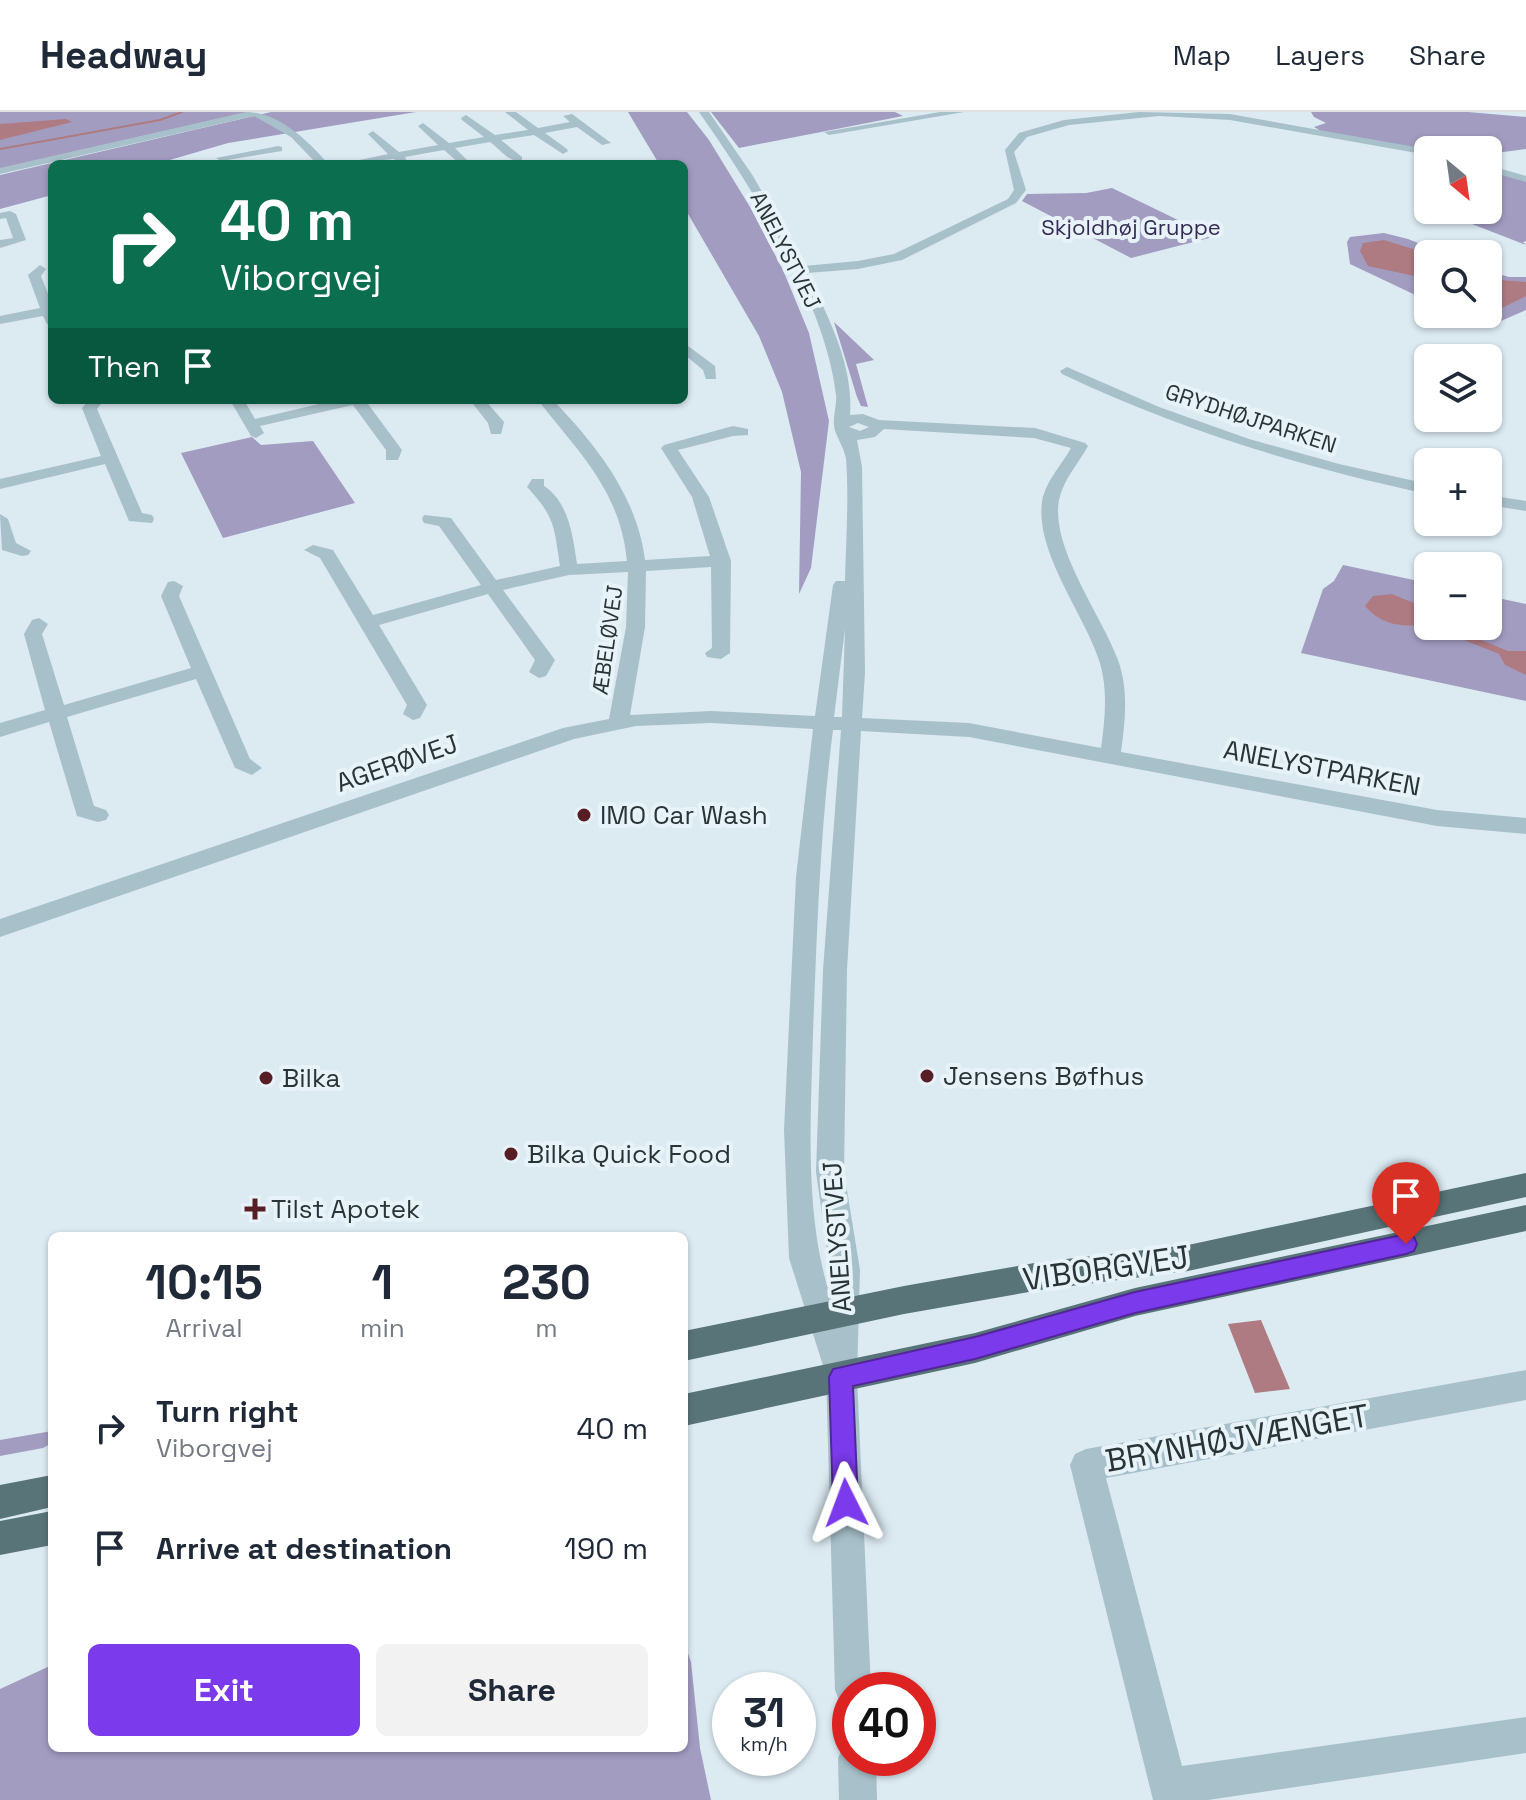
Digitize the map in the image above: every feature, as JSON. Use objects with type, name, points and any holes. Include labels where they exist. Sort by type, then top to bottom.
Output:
[{"type":"main road","name":"VIBORGVEJ","points":[[688,1345],[1040,1276],[1188,1258],[1526,1185]]},
{"type":"main road","name":"VIBORGVEJ","points":[[688,1409],[975,1348],[1135,1302],[1526,1218]]},
{"type":"main road","points":[[0,1502],[48,1492]]},
{"type":"main road","points":[[0,1538],[48,1529]]},
{"type":"street","points":[[0,171],[257,112],[295,135],[319,160]]},
{"type":"street","points":[[563,112],[606,143]]},
{"type":"street","name":"ANELYSTVEJ","points":[[704,112],[741,166],[799,270],[823,324],[845,398],[845,427],[854,457],[851,516],[855,673],[838,722],[804,931],[797,1130],[804,1258],[832,1315],[841,1377],[852,1672]]},
{"type":"street","points":[[829,132],[959,112]]},
{"type":"street","points":[[504,113],[537,131],[563,151]]},
{"type":"street","points":[[799,270],[858,265],[898,257],[1012,201],[1020,190],[1009,152],[1023,135],[1068,122],[1158,113],[1215,115],[1414,150]]},
{"type":"street","points":[[453,121],[469,118],[518,159],[515,159]]},
{"type":"street","points":[[1030,120],[1043,127]]},
{"type":"street","points":[[360,136],[376,133],[401,160],[447,147],[579,124]]},
{"type":"street","points":[[421,126],[462,160]]},
{"type":"street","points":[[221,158],[278,149]]},
{"type":"street","points":[[252,153],[258,160]]},
{"type":"street","points":[[332,153],[340,160]]},
{"type":"street","points":[[1502,172],[1526,179]]},
{"type":"street","points":[[0,244],[20,240],[4,217]]},
{"type":"street","points":[[40,269],[34,275],[48,311]]},
{"type":"street","points":[[0,320],[48,316]]},
{"type":"street","points":[[688,350],[710,369],[711,376]]},
{"type":"street","name":"GRYDHØJPARKEN","points":[[1067,371],[1147,408],[1242,442],[1414,485]]},
{"type":"street","points":[[845,398],[872,427]]},
{"type":"street","points":[[93,404],[89,408],[135,517],[146,519]]},
{"type":"street","points":[[239,404],[254,429],[342,404]]},
{"type":"street","points":[[359,404],[394,450],[392,457]]},
{"type":"street","points":[[480,404],[496,422],[496,431]]},
{"type":"street","name":"ÆBELØVEJ","points":[[549,404],[589,448],[611,481],[625,511],[638,565],[637,614],[619,723]]},
{"type":"street","points":[[845,427],[1035,433],[1080,446],[1067,463],[1050,506],[1055,538],[1114,680],[1115,716],[1110,755]]},
{"type":"street","points":[[854,457],[872,427]]},
{"type":"street","points":[[714,653],[721,653],[722,561],[713,528],[697,490],[669,448],[733,431],[743,432]]},
{"type":"street","points":[[0,484],[111,458]]},
{"type":"street","points":[[538,482],[535,487],[545,491],[556,512],[569,570]]},
{"type":"street","points":[[1502,502],[1526,506]]},
{"type":"street","points":[[0,519],[8,546],[22,551]]},
{"type":"street","points":[[430,519],[445,522],[545,660],[539,672]]},
{"type":"street","points":[[313,550],[327,554],[369,622],[417,705],[413,714]]},
{"type":"street","points":[[369,622],[492,586],[569,570],[722,561]]},
{"type":"street","points":[[174,586],[170,596],[202,671],[242,763],[252,768]]},
{"type":"street","points":[[39,624],[33,634],[85,811],[98,815]]},
{"type":"street","points":[[0,730],[202,671]]},
{"type":"street","name":"AGERØVEJ","points":[[0,928],[570,733],[619,723],[711,717],[838,722]]},
{"type":"street","name":"ANELYSTVEJ","points":[[832,1315],[845,1270],[830,1172],[838,722]]},
{"type":"street","name":"ANELYSTPARKEN","points":[[838,722],[915,725],[1000,734],[1437,818],[1526,826]]},
{"type":"street","name":"BRYNHØJVÆNGET","points":[[1526,1385],[1086,1465],[1170,1793],[1526,1735]]},
{"type":"street","points":[[857,1776],[858,1800]]},
{"type":"green space","points":[[0,112],[251,112],[0,170]]},
{"type":"green space","points":[[271,112],[416,112],[228,143],[170,160],[65,160]]},
{"type":"green space","points":[[628,112],[687,112],[709,140],[750,207],[783,270],[809,333],[829,421],[811,568],[799,594],[801,472],[782,392],[759,336],[688,214],[688,160],[657,160]]},
{"type":"green space","points":[[711,112],[895,112],[903,116],[739,148]]},
{"type":"green space","points":[[1311,112],[1468,112],[1526,117],[1526,149],[1502,152],[1502,136],[1414,136],[1414,149],[1321,131],[1314,127],[1326,123]]},
{"type":"green space","points":[[48,164],[48,196],[0,209],[0,175]]},
{"type":"green space","points":[[1502,173],[1526,180],[1526,241],[1523,242],[1526,245],[1472,224],[1502,224]]},
{"type":"green space","name":"Skjoldhøj Gruppe","points":[[1112,188],[1213,237],[1131,258],[1022,201],[1027,194],[1086,193]]},
{"type":"green space","points":[[1384,233],[1414,241],[1414,294],[1350,264],[1347,242],[1350,237]]},
{"type":"green space","points":[[1502,275],[1526,277],[1526,310],[1502,321]]},
{"type":"green space","points":[[834,322],[874,360],[856,364],[868,407],[861,406],[857,397]]},
{"type":"green space","points":[[252,437],[261,445],[313,441],[355,503],[223,538],[181,453]]},
{"type":"green space","points":[[1343,565],[1414,580],[1414,640],[1502,640],[1502,599],[1526,604],[1526,701],[1301,653],[1323,589],[1334,581]]},
{"type":"green space","points":[[48,1432],[48,1445],[43,1448],[0,1456],[0,1440]]},
{"type":"green space","points":[[688,1653],[700,1748],[711,1800],[0,1800],[0,1689],[48,1667],[48,1752],[688,1752]]},
{"type":"shaded area","points":[[66,119],[72,122],[0,140],[0,124]]},
{"type":"shaded area","points":[[1384,240],[1414,249],[1414,276],[1368,266],[1360,251],[1363,243]]},
{"type":"shaded area","points":[[1502,280],[1526,282],[1526,296],[1502,308]]},
{"type":"shaded area","points":[[1392,594],[1414,603],[1414,626],[1394,624],[1378,618],[1365,606],[1373,596]]},
{"type":"shaded area","points":[[1464,640],[1481,640],[1508,651],[1526,651],[1526,675],[1505,665],[1499,654]]},
{"type":"shaded area","points":[[1261,1320],[1290,1389],[1255,1393],[1228,1324]]},
{"type":"waterway","points":[[0,149],[160,120],[182,112]]},
{"type":"place","name":"IMO Car Wash","points":[[584,815]]},
{"type":"place","name":"Jensens Bøfhus","points":[[927,1076]]},
{"type":"place","name":"Bilka","points":[[266,1078]]},
{"type":"place","name":"Bilka Quick Food","points":[[511,1154]]},
{"type":"place","name":"Tilst Apotek","points":[[255,1209]]},
{"type":"route","points":[[846,1503],[841,1377],[975,1348],[1135,1302],[1406,1244]]}]
